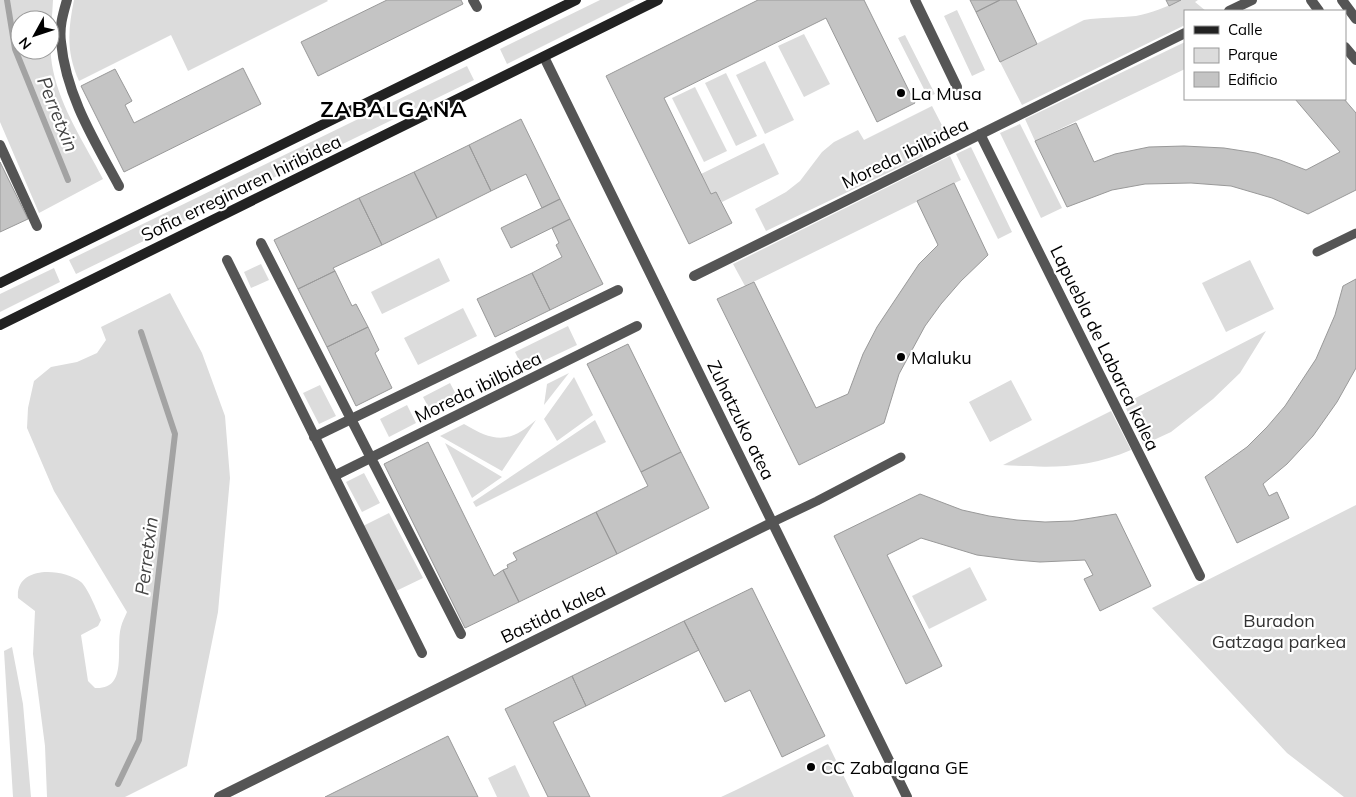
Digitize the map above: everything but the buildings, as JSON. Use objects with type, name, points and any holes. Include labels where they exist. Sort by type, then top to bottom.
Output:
[{"type":"main road","name":"Sofia erreginaren hiribidea","points":[[0,283],[576,0]]},
{"type":"main road","name":"Sofia erreginaren hiribidea","points":[[0,325],[658,0]]},
{"type":"street","points":[[67,0],[62,22],[61,41],[68,80],[83,119],[119,186]]},
{"type":"street","points":[[915,0],[957,87]]},
{"type":"street","points":[[1231,10],[1252,0]]},
{"type":"street","points":[[1342,0],[1356,19]]},
{"type":"street","name":"Moreda ibilbidea","points":[[694,276],[1184,33]]},
{"type":"street","points":[[1346,48],[1356,60]]},
{"type":"street","name":"Zuhatzuko atea","points":[[544,57],[907,797]]},
{"type":"street","name":"Lapuebla de Labarca kalea","points":[[980,134],[1200,576]]},
{"type":"street","points":[[0,144],[38,226]]},
{"type":"street","points":[[261,243],[461,634]]},
{"type":"street","points":[[227,260],[422,653]]},
{"type":"street","name":"Moreda ibilbidea","points":[[314,436],[618,290]]},
{"type":"street","name":"Moreda ibilbidea","points":[[334,476],[636,326]]},
{"type":"street","name":"Bastida kalea","points":[[219,797],[773,522]]},
{"type":"lane","points":[[1316,252],[1356,233]]},
{"type":"lane","name":"Bastida kalea","points":[[773,522],[901,456]]},
{"type":"green space","points":[[0,0],[53,0],[52,10],[10,10],[10,60],[52,60],[62,99],[103,179],[39,213],[0,122]]},
{"type":"green space","points":[[74,0],[328,1],[188,71],[171,35],[79,81],[72,60],[69,41]]},
{"type":"green space","points":[[600,0],[635,0],[507,64],[500,49]]},
{"type":"green space","points":[[1181,0],[1198,0],[1195,2],[1205,10],[1184,10],[1184,25],[1022,105],[1000,62],[1084,20],[1136,16],[1159,10]]},
{"type":"green space","points":[[957,10],[985,70],[972,76],[944,16]]},
{"type":"green space","points":[[804,34],[830,84],[804,97],[778,46]]},
{"type":"green space","points":[[905,35],[935,94],[928,97],[898,38]]},
{"type":"green space","points":[[1184,42],[1184,69],[1035,141],[1025,119]]},
{"type":"green space","points":[[765,61],[794,120],[765,134],[736,75]]},
{"type":"green space","points":[[467,66],[474,80],[76,274],[69,260]]},
{"type":"green space","points":[[726,73],[757,136],[736,146],[705,83]]},
{"type":"green space","points":[[695,87],[727,151],[704,162],[672,98]]},
{"type":"green space","points":[[932,106],[947,135],[920,149],[923,156],[766,231],[755,209],[786,192],[800,181],[822,152],[834,142],[858,130],[864,140]]},
{"type":"green space","points":[[1020,124],[1062,208],[1041,218],[1000,133]]},
{"type":"green space","points":[[764,143],[779,174],[722,202],[716,192],[711,194],[701,174]]},
{"type":"green space","points":[[971,147],[1012,232],[998,239],[956,154]]},
{"type":"green space","points":[[950,156],[961,180],[745,286],[733,264]]},
{"type":"green space","points":[[439,258],[450,281],[382,314],[371,292]]},
{"type":"green space","points":[[1250,260],[1274,309],[1226,332],[1202,283]]},
{"type":"green space","points":[[261,264],[269,280],[251,288],[244,272]]},
{"type":"green space","points":[[54,268],[60,282],[0,312],[0,294]]},
{"type":"green space","points":[[170,293],[202,353],[225,416],[230,478],[218,612],[187,766],[125,797],[47,797],[45,746],[33,654],[35,611],[18,598],[19,587],[24,580],[42,572],[52,572],[73,577],[84,585],[101,620],[98,626],[81,635],[88,681],[95,688],[106,687],[113,682],[117,675],[121,625],[127,612],[54,491],[27,428],[28,408],[34,381],[51,367],[77,362],[97,353],[106,340],[101,327]]},
{"type":"green space","points":[[463,308],[477,336],[418,365],[404,338]]},
{"type":"green space","points":[[568,326],[577,345],[524,370],[515,352]]},
{"type":"green space","points":[[1266,331],[1240,373],[1213,399],[1171,432],[1143,445],[1124,404]]},
{"type":"green space","points":[[569,373],[544,405],[547,384]]},
{"type":"green space","points":[[574,377],[593,415],[557,441],[544,419]]},
{"type":"green space","points":[[1011,380],[1032,420],[990,442],[969,402]]},
{"type":"green space","points":[[450,383],[460,402],[433,416],[423,397]]},
{"type":"green space","points":[[320,385],[336,416],[319,424],[303,393]]},
{"type":"green space","points":[[407,405],[416,423],[389,437],[380,419]]},
{"type":"green space","points":[[1111,411],[1131,450],[1099,461],[1068,466],[1003,465]]},
{"type":"green space","points":[[536,420],[502,471],[440,436],[464,424],[493,437],[509,437]]},
{"type":"green space","points":[[595,420],[606,442],[476,507],[473,502]]},
{"type":"green space","points":[[445,443],[502,477],[472,498]]},
{"type":"green space","points":[[364,473],[380,503],[362,512],[346,482]]},
{"type":"green space","name":"Buradon Gatzaga parkea","points":[[1356,505],[1356,797],[1344,797],[1287,753],[1152,608]]},
{"type":"green space","points":[[389,513],[423,578],[396,591],[363,526]]},
{"type":"green space","points":[[970,567],[987,600],[929,629],[912,596]]},
{"type":"green space","points":[[12,647],[23,704],[31,797],[13,797],[4,651]]},
{"type":"green space","name":"CC Zabalgana GE","points":[[828,744],[854,797],[721,797],[736,790]]},
{"type":"green space","points":[[515,765],[530,797],[497,797],[488,778]]},
{"type":"waterway","name":"Perretxin","points":[[7,0],[15,49],[68,180]]},
{"type":"waterway","name":"Perretxin","points":[[118,784],[139,740],[175,434],[141,332]]},
{"type":"place","name":"La Musa","points":[[901,93]]},
{"type":"place","name":"Maluku","points":[[901,357]]},
{"type":"place","name":"CC Zabalgana GE","points":[[811,767]]},
{"type":"district","name":"ZABALGANA","points":[[394,109]]}]
